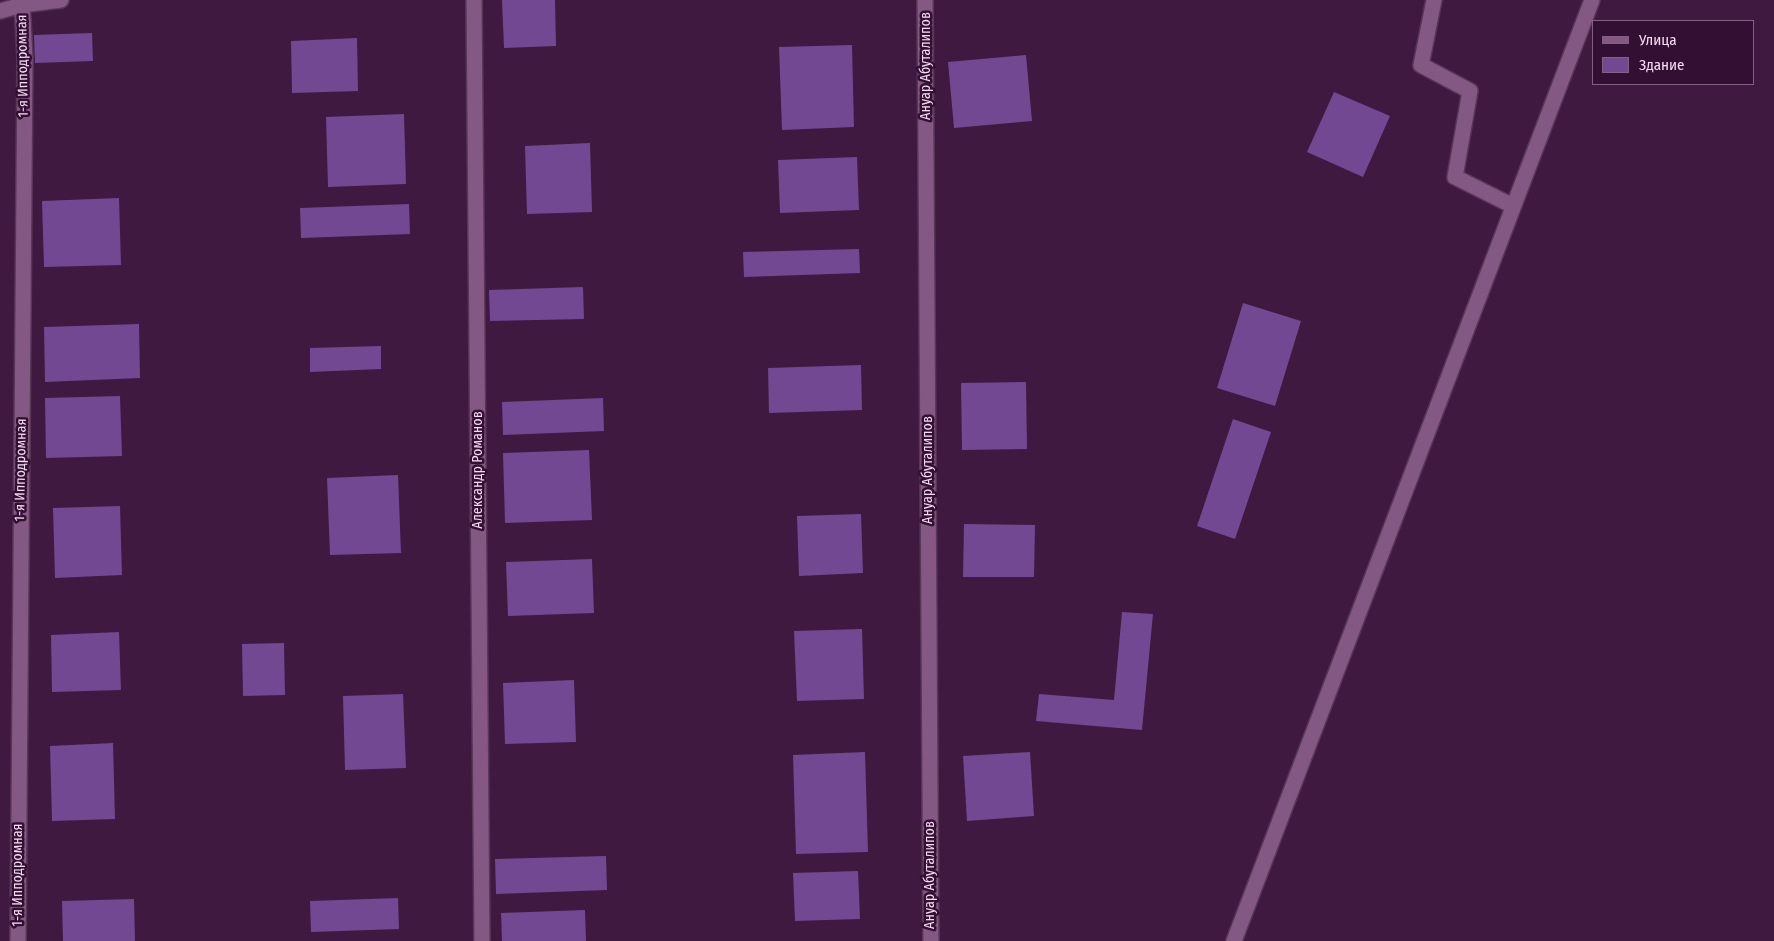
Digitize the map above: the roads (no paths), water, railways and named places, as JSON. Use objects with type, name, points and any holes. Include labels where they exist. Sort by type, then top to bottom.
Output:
[{"type":"street","points":[[0,10],[22,3],[61,0]]},
{"type":"street","name":"Александр Романов","points":[[474,0],[482,941]]},
{"type":"street","name":"Ануар Абуталипов","points":[[925,0],[931,941]]},
{"type":"street","points":[[1434,0],[1421,65],[1470,91],[1455,178],[1513,206]]},
{"type":"street","points":[[1234,941],[1592,0]]},
{"type":"street","name":"1-я Ипподромная","points":[[18,941],[25,59],[22,3]]}]
